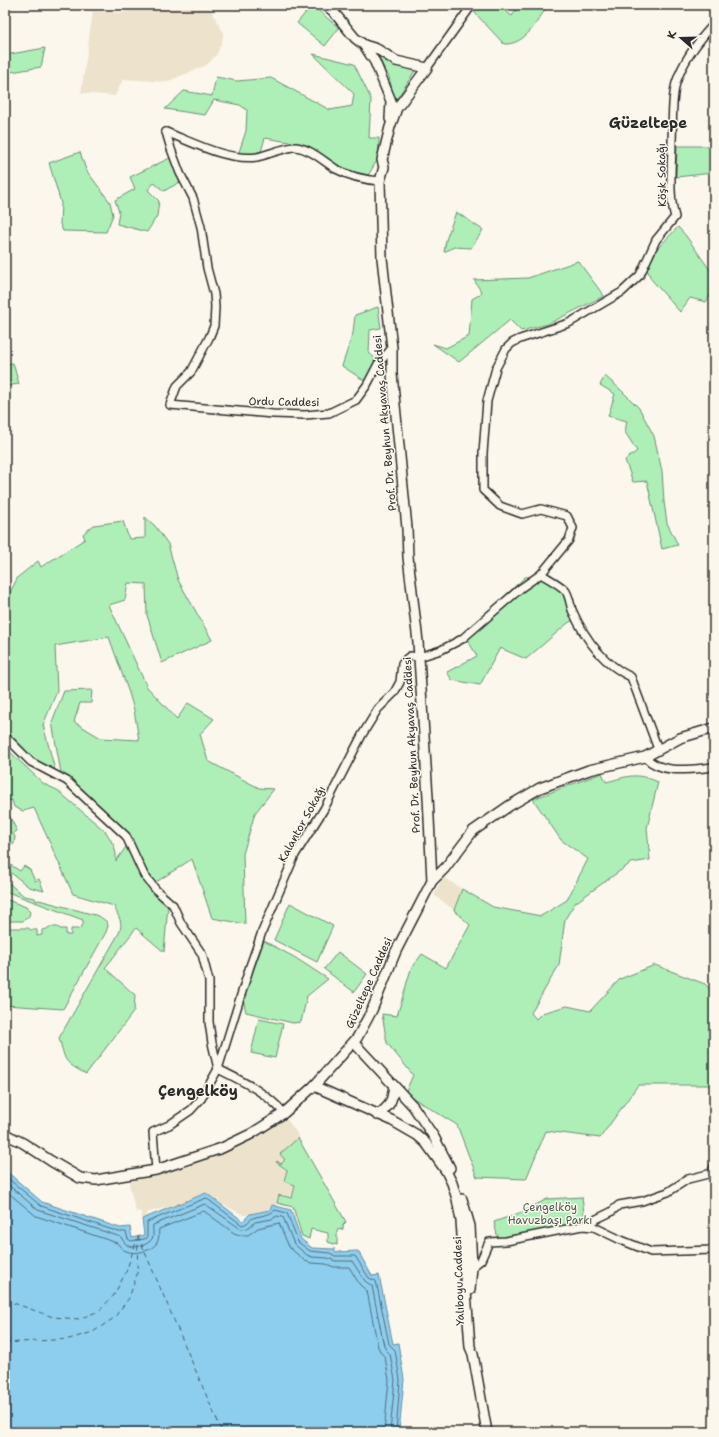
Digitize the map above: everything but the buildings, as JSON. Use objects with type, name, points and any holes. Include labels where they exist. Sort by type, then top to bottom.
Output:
[{"type":"main road","points":[[325,5],[332,10],[355,38],[364,45],[375,62],[394,105],[395,125]]},
{"type":"main road","points":[[364,45],[376,49],[396,61],[427,68],[420,78],[395,125]]},
{"type":"main road","points":[[394,105],[420,78]]},
{"type":"main road","name":"Prof. Dr. Beyhun Akyavaş Caddesi","points":[[395,125],[388,163],[384,167],[380,181],[382,258],[392,348],[392,374],[408,557],[418,635],[432,881]]},
{"type":"main road","points":[[432,881],[445,868],[472,832],[515,802],[540,788],[589,770],[644,757],[680,738],[714,728]]},
{"type":"main road","name":"Güzeltepe Caddesi","points":[[5,1134],[23,1143],[80,1178],[86,1180],[96,1180],[156,1170],[222,1148],[251,1134],[284,1113],[314,1086],[355,1043],[372,1010],[396,951],[432,881]]},
{"type":"main road","name":"Yalıboyu Caddesi","points":[[355,1043],[408,1101],[421,1118],[450,1166],[461,1195],[470,1226],[472,1267],[470,1286],[474,1347],[473,1354]]},
{"type":"main road","name":"Yalıboyu Caddesi","points":[[314,1086],[391,1120],[416,1135],[426,1143],[446,1171],[457,1199],[461,1221],[470,1347],[473,1354],[487,1432]]},
{"type":"main road","points":[[377,1114],[389,1106],[393,1098],[394,1086]]},
{"type":"main road","points":[[391,1120],[390,1112],[395,1104],[402,1101],[408,1101]]},
{"type":"street","points":[[427,68],[472,5]]},
{"type":"street","name":"Köşk Sokağı","points":[[542,574],[569,540],[573,528],[567,516],[541,509],[522,514],[500,506],[483,490],[487,401],[496,368],[506,349],[512,343],[569,323],[622,292],[640,275],[656,240],[675,217],[671,193],[673,108],[676,84],[691,52],[714,24]]},
{"type":"street","name":"Ordu Caddesi","points":[[380,181],[365,180],[338,170],[307,150],[294,147],[257,157],[236,156],[216,151],[166,132],[180,173],[193,198],[202,227],[207,268],[214,294],[215,307],[214,326],[209,338],[191,372],[177,386],[170,406],[273,414],[305,415],[329,413],[356,400],[367,385],[378,364],[392,348]]},
{"type":"street","points":[[419,657],[441,650],[462,639],[521,588],[542,574],[566,590],[581,630],[600,654],[621,672],[631,677],[658,749]]},
{"type":"street","name":"Kalantor Sokağı","points":[[218,1069],[262,932],[295,855],[324,809],[362,735],[378,709],[394,693],[400,682],[402,664],[410,656],[419,657]]},
{"type":"street","points":[[5,736],[31,762],[67,781],[126,836],[144,875],[156,890],[173,905],[181,923],[202,954],[209,981],[209,1022],[218,1069],[201,1099],[191,1110],[169,1125],[153,1132],[156,1170]]},
{"type":"street","points":[[644,757],[651,763],[667,769],[714,767]]},
{"type":"street","points":[[218,1069],[246,1082],[275,1102],[284,1113]]},
{"type":"street","points":[[472,1267],[481,1260],[489,1242],[513,1240],[582,1226],[611,1212],[619,1205],[642,1201],[668,1192],[688,1179],[712,1173],[714,1166]]},
{"type":"street","points":[[582,1226],[594,1227],[651,1252],[714,1250]]},
{"type":"shaded area","points":[[138,5],[208,5],[223,32],[223,38],[217,54],[207,65],[166,82],[123,79],[115,96],[81,93],[93,11],[122,13],[137,7]]},
{"type":"shaded area","points":[[443,877],[462,889],[454,910],[434,895]]},
{"type":"shaded area","points":[[284,1116],[297,1133],[298,1138],[292,1144],[285,1160],[281,1164],[276,1162],[286,1171],[283,1181],[294,1185],[291,1197],[279,1194],[276,1206],[271,1205],[270,1210],[248,1215],[243,1215],[206,1193],[165,1210],[164,1208],[147,1213],[148,1217],[142,1219],[141,1212],[136,1212],[129,1185],[131,1181],[157,1172]]},
{"type":"green space","points":[[312,5],[339,28],[325,46],[297,23]]},
{"type":"green space","points":[[479,5],[498,5],[512,16],[519,5],[548,5],[535,25],[525,36],[519,41],[504,44],[474,12]]},
{"type":"green space","points":[[45,48],[41,67],[5,73],[5,55]]},
{"type":"green space","points":[[313,54],[354,64],[371,99],[369,138],[379,138],[378,159],[367,177],[349,172],[302,144],[265,138],[260,155],[238,155],[246,131],[247,110],[240,105],[214,100],[205,115],[165,109],[184,91],[212,96],[216,77],[237,81],[271,78],[330,110],[352,106],[354,94]]},
{"type":"green space","points":[[378,54],[416,69],[397,99],[394,98],[389,77],[377,55]]},
{"type":"green space","points":[[677,146],[714,146],[713,173],[676,177]]},
{"type":"green space","points":[[80,152],[86,170],[110,202],[113,215],[106,232],[63,231],[60,224],[61,203],[49,163]]},
{"type":"green space","points":[[170,158],[180,182],[164,191],[154,183],[148,190],[159,201],[157,216],[147,232],[117,224],[119,212],[115,200],[135,189],[130,177]]},
{"type":"green space","points":[[456,212],[483,230],[471,248],[454,247],[444,252],[446,240]]},
{"type":"green space","points":[[678,227],[710,270],[714,273],[714,289],[706,302],[690,298],[680,312],[651,279],[647,269],[657,249]]},
{"type":"green space","points":[[578,261],[604,296],[548,324],[521,331],[510,320],[459,362],[433,344],[446,348],[469,336],[472,299],[482,293],[474,280],[528,278]]},
{"type":"green space","points":[[378,307],[381,328],[370,330],[369,353],[376,359],[365,381],[342,366],[353,333],[355,315]]},
{"type":"green space","points":[[13,363],[19,384],[5,386],[5,364]]},
{"type":"green space","points":[[605,376],[639,408],[654,436],[662,471],[667,523],[678,545],[662,549],[647,481],[633,482],[625,460],[637,451],[625,432],[627,421],[608,416],[615,394],[600,385]]},
{"type":"green space","points":[[145,517],[155,526],[168,544],[178,580],[212,640],[162,663],[147,615],[146,584],[128,583],[125,600],[109,605],[147,687],[177,719],[188,703],[214,719],[200,734],[208,761],[259,788],[274,789],[255,813],[243,854],[245,924],[212,918],[192,859],[153,884],[168,905],[164,952],[136,928],[105,968],[135,995],[134,1011],[86,1074],[66,1060],[59,1038],[119,933],[121,923],[114,906],[73,894],[34,808],[23,811],[14,807],[12,800],[7,801],[5,793],[5,751],[9,751],[44,784],[57,790],[106,832],[114,846],[116,861],[128,844],[123,830],[61,773],[52,722],[64,691],[92,690],[91,703],[80,703],[74,722],[101,738],[139,740],[134,710],[109,637],[55,646],[57,691],[43,725],[55,770],[34,759],[5,729],[5,602],[18,577],[38,561],[41,567],[85,539],[83,534],[94,525],[123,521],[129,539],[145,538]]},
{"type":"green space","points":[[547,576],[569,589],[579,617],[568,623],[526,659],[500,648],[480,685],[452,680],[447,672],[477,656],[464,634],[525,577]]},
{"type":"green space","points":[[602,773],[606,782],[638,776],[658,782],[647,828],[650,860],[631,863],[575,903],[565,919],[559,965],[531,1013],[536,1019],[542,1013],[567,1006],[590,1011],[620,979],[655,965],[705,984],[714,993],[714,1085],[638,1085],[600,1138],[546,1131],[526,1179],[477,1177],[457,1125],[405,1093],[413,1075],[387,1043],[382,1014],[397,1016],[411,969],[422,954],[446,968],[470,925],[454,910],[462,889],[493,907],[541,916],[567,900],[588,859],[561,840],[533,799]]},
{"type":"green space","points":[[5,812],[8,813],[17,831],[13,833],[15,837],[14,844],[7,844],[6,862],[20,871],[24,866],[30,870],[35,881],[39,879],[44,891],[29,887],[5,868]]},
{"type":"green space","points":[[5,880],[24,896],[35,898],[36,901],[39,900],[99,916],[107,922],[108,926],[106,932],[63,1009],[5,1005],[5,930],[9,928],[28,928],[31,930],[37,930],[37,936],[42,935],[42,930],[49,927],[58,927],[60,929],[66,929],[66,935],[71,935],[71,929],[79,929],[83,925],[83,920],[5,891]]},
{"type":"green space","points":[[5,899],[26,907],[30,912],[29,916],[23,921],[5,921]]},
{"type":"green space","points":[[290,903],[333,926],[317,962],[274,940]]},
{"type":"green space","points":[[264,941],[294,957],[328,979],[307,996],[301,1022],[293,1023],[246,1012],[243,999]]},
{"type":"green space","points":[[338,952],[367,974],[354,992],[324,969]]},
{"type":"green space","points":[[259,1019],[283,1024],[275,1058],[251,1053]]},
{"type":"green space","points":[[298,1138],[346,1222],[343,1225],[343,1229],[337,1230],[337,1245],[328,1242],[328,1233],[311,1229],[309,1239],[302,1236],[293,1207],[277,1203],[279,1195],[292,1198],[295,1185],[284,1181],[287,1170],[276,1162],[277,1161],[281,1164],[285,1160],[280,1154]]},
{"type":"green space","name":"Çengelköy Havuzbaşı Parkı","points":[[582,1197],[585,1221],[498,1239],[494,1222],[522,1212],[547,1199]]},
{"type":"water","points":[[5,1170],[42,1202],[120,1228],[130,1227],[132,1238],[144,1235],[142,1219],[206,1193],[243,1221],[250,1214],[270,1210],[272,1205],[291,1210],[301,1239],[312,1248],[335,1249],[335,1252],[358,1251],[372,1276],[379,1275],[393,1344],[398,1343],[404,1379],[399,1432],[5,1432]]},
{"type":"ferry route","points":[[138,1236],[222,1432]]},
{"type":"ferry route","points":[[5,1343],[69,1339],[93,1332],[114,1318],[129,1298],[137,1274],[138,1237]]},
{"type":"ferry route","points":[[5,1300],[53,1317],[79,1319],[99,1311],[114,1295],[126,1272],[137,1239]]},
{"type":"district","name":"Güzeltepe","points":[[648,123]]},
{"type":"district","name":"Çengelköy","points":[[198,1091]]}]
